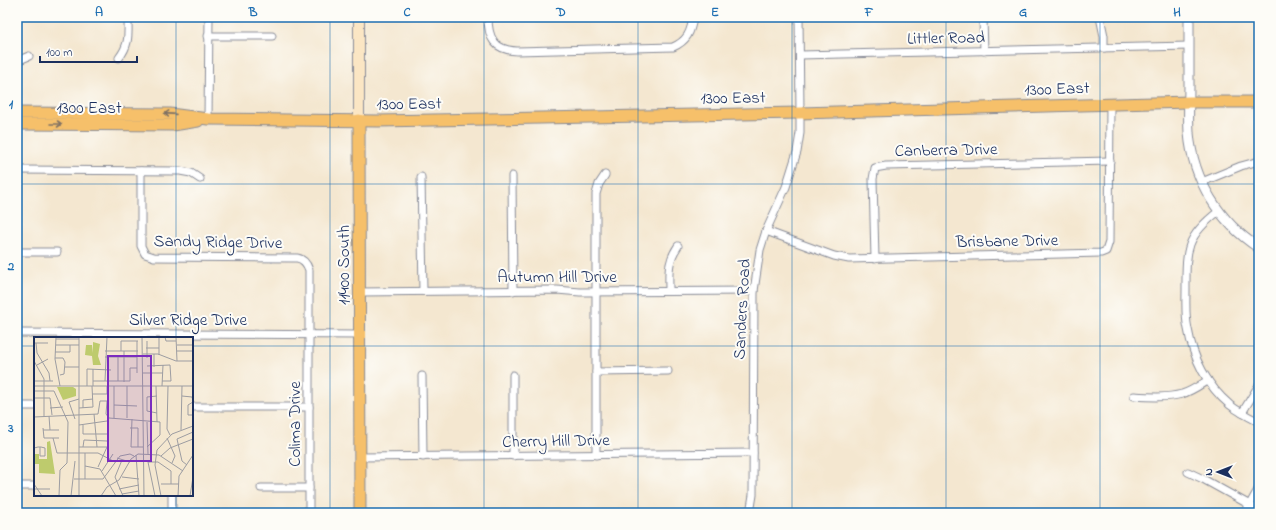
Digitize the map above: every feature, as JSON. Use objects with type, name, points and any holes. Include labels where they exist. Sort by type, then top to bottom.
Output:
[{"type":"main road","name":"11400 South","points":[[359,17],[360,513]]},
{"type":"main road","name":"1300 East","points":[[17,113],[170,114],[208,119],[378,121],[800,113],[1189,102],[1259,102]]},
{"type":"main road","name":"1300 East","points":[[17,124],[173,125],[208,119]]},
{"type":"street","points":[[119,58],[125,51],[128,41],[128,17]]},
{"type":"street","points":[[208,119],[209,17]]},
{"type":"street","points":[[488,17],[489,31],[497,45],[517,51],[667,48],[679,44],[689,35],[692,27],[692,17]]},
{"type":"street","name":"Sanders Road","points":[[750,513],[753,495],[754,291],[760,250],[766,231],[786,188],[792,170],[800,133],[799,17]]},
{"type":"street","points":[[1100,17],[1104,36],[1104,48]]},
{"type":"street","points":[[1189,17],[1190,142],[1194,162],[1212,202],[1237,231],[1259,248]]},
{"type":"street","points":[[983,19],[984,51]]},
{"type":"street","points":[[208,36],[272,36]]},
{"type":"street","name":"Littler Road","points":[[800,55],[1189,46]]},
{"type":"street","points":[[17,61],[29,56]]},
{"type":"street","name":"Brisbane Drive","points":[[766,231],[834,256],[849,259],[1102,253],[1106,251],[1109,242],[1110,104]]},
{"type":"street","name":"Canberra Drive","points":[[875,259],[873,179],[875,168],[886,166],[1110,161]]},
{"type":"street","points":[[1202,182],[1241,166],[1259,161]]},
{"type":"street","points":[[17,170],[180,171],[191,173],[200,179]]},
{"type":"street","name":"Sandy Ridge Drive","points":[[141,171],[141,246],[145,254],[154,257],[300,259],[307,264],[309,270],[308,335]]},
{"type":"street","points":[[596,455],[596,194],[599,184],[605,175]]},
{"type":"street","points":[[512,176],[513,291]]},
{"type":"street","points":[[421,177],[423,291]]},
{"type":"street","points":[[1219,211],[1199,228],[1193,236],[1187,253],[1187,328],[1199,365],[1208,380],[1225,399],[1242,413],[1259,422]]},
{"type":"street","points":[[669,291],[669,265],[672,255],[678,246]]},
{"type":"street","points":[[17,252],[57,252]]},
{"type":"street","name":"Autumn Hill Drive","points":[[360,292],[557,290],[580,292],[754,291]]},
{"type":"street","name":"Silver Ridge Drive","points":[[17,333],[360,335]]},
{"type":"street","name":"Colima Drive","points":[[308,335],[309,513]]},
{"type":"street","points":[[596,372],[668,371]]},
{"type":"street","points":[[512,375],[513,456]]},
{"type":"street","points":[[422,376],[423,456]]},
{"type":"street","points":[[1134,396],[1176,395],[1190,391],[1208,380]]},
{"type":"street","points":[[1242,413],[1259,384]]},
{"type":"street","points":[[17,406],[34,406]]},
{"type":"street","points":[[193,407],[309,407]]},
{"type":"street","name":"Cherry Hill Drive","points":[[360,457],[753,453]]},
{"type":"street","points":[[1188,472],[1259,510]]},
{"type":"street","points":[[17,486],[34,486]]},
{"type":"street","points":[[261,488],[309,488]]},
{"type":"street","points":[[1245,513],[1259,488]]},
{"type":"street","points":[[172,496],[172,513]]}]
